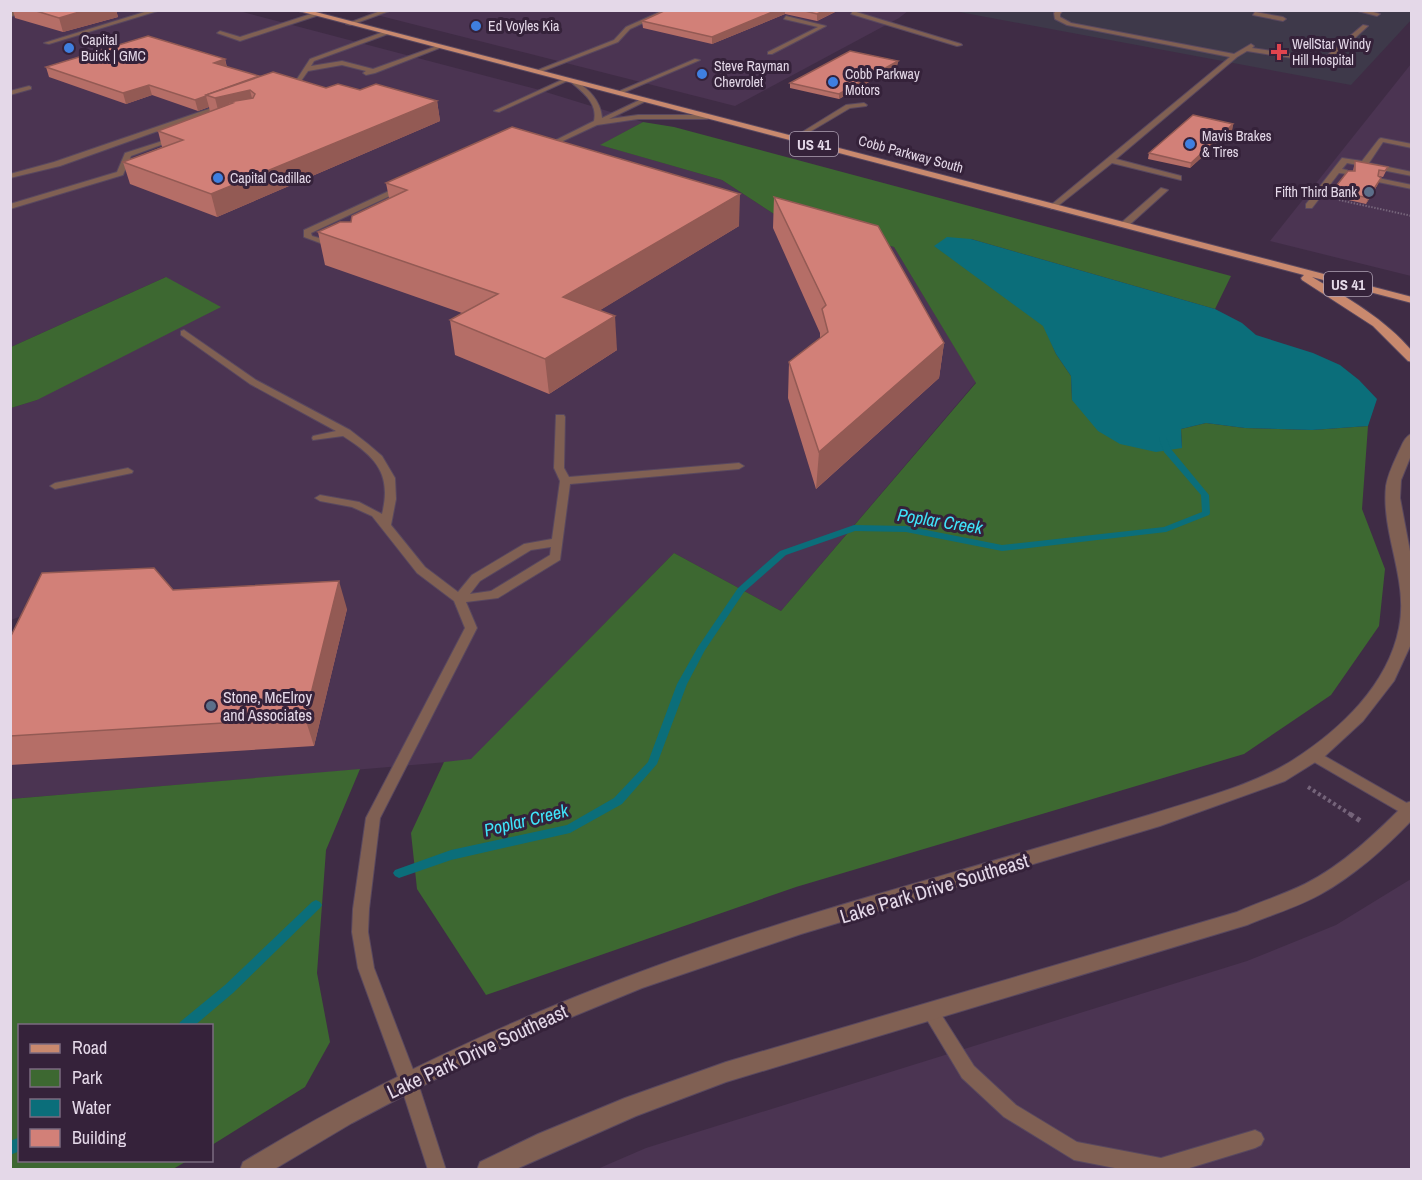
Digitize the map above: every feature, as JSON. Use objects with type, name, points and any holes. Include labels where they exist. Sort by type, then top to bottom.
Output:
[{"type":"main road","name":"Cobb Parkway South","points":[[298,10],[1412,300]]},
{"type":"main road","points":[[1285,267],[1362,312],[1395,339],[1412,358]]},
{"type":"street","name":"Lake Park Drive Southeast","points":[[251,1170],[293,1143],[408,1080],[485,1043],[638,981],[797,929],[1211,802],[1287,772],[1314,755],[1327,746],[1362,711],[1389,675],[1406,636],[1410,604],[1408,577],[1393,515],[1393,481],[1408,460],[1412,437]]},
{"type":"street","points":[[488,1170],[546,1142],[633,1106],[726,1072],[931,1013],[1251,915],[1313,889],[1368,850],[1411,811]]},
{"type":"lane","points":[[10,15],[26,10]]},
{"type":"lane","points":[[47,43],[159,10]]},
{"type":"lane","points":[[349,24],[390,10]]},
{"type":"lane","points":[[536,72],[616,41],[628,28],[670,10]]},
{"type":"lane","points":[[1061,10],[1057,13],[1057,18],[1069,24],[1235,56]]},
{"type":"lane","points":[[1356,10],[1377,14]]},
{"type":"lane","points":[[220,33],[240,39],[315,13]]},
{"type":"lane","points":[[853,13],[959,45]]},
{"type":"lane","points":[[1255,14],[1283,19]]},
{"type":"lane","points":[[770,52],[823,26],[786,18]]},
{"type":"lane","points":[[1054,207],[1235,56],[1249,47],[1324,61],[1365,26]]},
{"type":"lane","points":[[280,87],[299,80],[312,60],[386,33]]},
{"type":"lane","points":[[912,40],[928,41],[935,37]]},
{"type":"lane","points":[[366,74],[439,47]]},
{"type":"lane","points":[[618,93],[697,60]]},
{"type":"lane","points":[[306,70],[342,63],[375,70]]},
{"type":"lane","points":[[497,111],[570,81],[597,106],[599,112],[597,123]]},
{"type":"lane","points":[[10,93],[29,88]]},
{"type":"lane","points":[[537,145],[546,147],[644,100]]},
{"type":"lane","points":[[10,176],[57,164],[237,102]]},
{"type":"lane","points":[[794,139],[848,106],[864,105]]},
{"type":"lane","points":[[597,123],[651,117],[707,117]]},
{"type":"lane","points":[[10,207],[120,173],[128,155],[183,135]]},
{"type":"lane","points":[[1364,164],[1381,140],[1412,146]]},
{"type":"lane","points":[[1110,160],[1178,178]]},
{"type":"lane","points":[[1309,206],[1345,160],[1412,174]]},
{"type":"lane","points":[[1337,170],[1348,173]]},
{"type":"lane","points":[[1381,180],[1412,187]]},
{"type":"lane","points":[[341,248],[308,237],[307,232],[413,183]]},
{"type":"lane","points":[[1124,225],[1164,190]]},
{"type":"lane","points":[[184,333],[263,388],[346,432],[370,452],[387,472],[392,494],[385,526]]},
{"type":"lane","points":[[459,598],[494,595],[556,557],[565,481],[559,468],[560,417]]},
{"type":"lane","points":[[316,438],[346,432]]},
{"type":"lane","points":[[565,481],[740,466]]},
{"type":"lane","points":[[55,486],[128,471]]},
{"type":"lane","points":[[320,498],[355,504],[376,514],[421,570],[459,598],[471,628],[373,818],[361,909],[360,932],[366,968],[408,1080],[437,1170]]},
{"type":"lane","points":[[459,598],[476,579],[528,548],[558,542]]},
{"type":"lane","points":[[1314,755],[1411,811]]},
{"type":"lane","points":[[931,1013],[968,1072],[1010,1112],[1074,1150],[1161,1167],[1255,1139]]},
{"type":"path","points":[[1335,199],[1412,216]]},
{"type":"path","points":[[1307,786],[1365,825]]},
{"type":"shaded area","name":"WellStar Windy Hill Hospital","points":[[1411,10],[1412,19],[1351,85],[954,11]]},
{"type":"shaded area","points":[[11,11],[239,11],[536,89],[643,122],[601,145],[722,180],[774,214],[894,247],[976,382],[781,611],[674,553],[471,760],[11,799],[10,642],[19,617],[11,620],[11,408],[37,400],[166,277],[11,347]]},
{"type":"shaded area","name":"Steve Rayman Chevrolet","points":[[361,11],[908,11],[899,18],[735,106]]},
{"type":"shaded area","points":[[1411,64],[1411,276],[1270,241]]},
{"type":"shaded area","points":[[1411,879],[1411,1169],[595,1170],[646,1148],[1247,961],[1336,925]]},
{"type":"green space","points":[[643,122],[674,127],[1231,276],[1215,309],[971,239],[935,246],[1044,326],[1056,354],[1071,376],[1072,400],[1182,447],[1181,429],[1206,423],[1245,428],[1312,430],[1368,426],[1362,509],[1385,569],[1379,626],[1331,695],[1244,754],[796,887],[486,995],[417,889],[411,833],[444,762],[471,759],[674,553],[781,611],[976,383],[894,247],[774,214],[722,180],[600,145]]},
{"type":"green space","points":[[166,277],[221,307],[37,400],[11,408],[11,347]]},
{"type":"green space","points":[[360,769],[326,850],[317,973],[330,1042],[305,1087],[213,1144],[213,1024],[18,1024],[18,1162],[185,1162],[173,1169],[11,1169],[11,799]]},
{"type":"water","points":[[947,237],[971,239],[1215,309],[1242,323],[1256,335],[1313,353],[1340,365],[1359,380],[1377,399],[1368,426],[1312,430],[1245,428],[1206,423],[1181,429],[1182,448],[1156,452],[1120,444],[1098,431],[1072,400],[1071,376],[1056,354],[1043,326],[934,246]]},
{"type":"building","points":[[33,10],[86,10],[59,18]]},
{"type":"building","points":[[666,10],[777,10],[712,37],[642,21]]},
{"type":"building","points":[[801,10],[825,10],[817,14]]},
{"type":"building","points":[[148,36],[225,59],[214,63],[259,76],[195,100],[149,85],[123,93],[46,67]]},
{"type":"building","name":"Cobb Parkway Motors","points":[[850,51],[898,61],[839,94],[790,83]]},
{"type":"building","points":[[273,72],[326,88],[338,84],[360,90],[376,84],[437,101],[211,194],[123,162],[183,140],[158,131],[233,103],[229,102],[253,98],[255,94],[250,90],[215,98],[206,95]]},
{"type":"building","name":"Mavis Brakes & Tires","points":[[1193,115],[1233,124],[1191,163],[1149,153]]},
{"type":"building","points":[[512,127],[740,194],[563,297],[615,316],[545,359],[450,320],[498,294],[318,232],[340,222],[351,222],[352,216],[407,190],[386,183]]},
{"type":"building","points":[[1355,161],[1388,167],[1385,171],[1379,170],[1378,176],[1381,178],[1368,198],[1333,190],[1348,171],[1355,171]]},
{"type":"building","points":[[774,197],[878,226],[944,343],[819,452],[789,362],[828,332],[822,309],[826,305]]},
{"type":"building","points":[[154,568],[173,590],[339,581],[305,718],[10,736],[10,638],[42,573]]},
{"type":"waterway","name":"Poplar Creek","points":[[399,873],[451,855],[570,829],[618,801],[652,764],[682,684],[701,649],[741,590],[783,553],[854,528],[906,529],[1002,548],[1166,529],[1206,513],[1205,495],[1167,450],[1163,439]]},
{"type":"waterway","name":"Poplar Creek","points":[[186,1024],[229,989],[316,905]]},
{"type":"waterway","name":"Poplar Creek","points":[[10,1148],[18,1145]]},
{"type":"place","name":"Ed Voyles Kia","points":[[476,26]]},
{"type":"place","name":"Capital Buick | GMC","points":[[69,48]]},
{"type":"place","name":"WellStar Windy Hill Hospital","points":[[1279,52]]},
{"type":"place","name":"Steve Rayman Chevrolet","points":[[702,74]]},
{"type":"place","name":"Cobb Parkway Motors","points":[[833,82]]},
{"type":"place","name":"Mavis Brakes & Tires","points":[[1190,144]]},
{"type":"place","name":"Capital Cadillac","points":[[218,178]]},
{"type":"place","name":"Fifth Third Bank","points":[[1369,192]]},
{"type":"place","name":"Stone, McElroy and Associates","points":[[211,706]]}]
